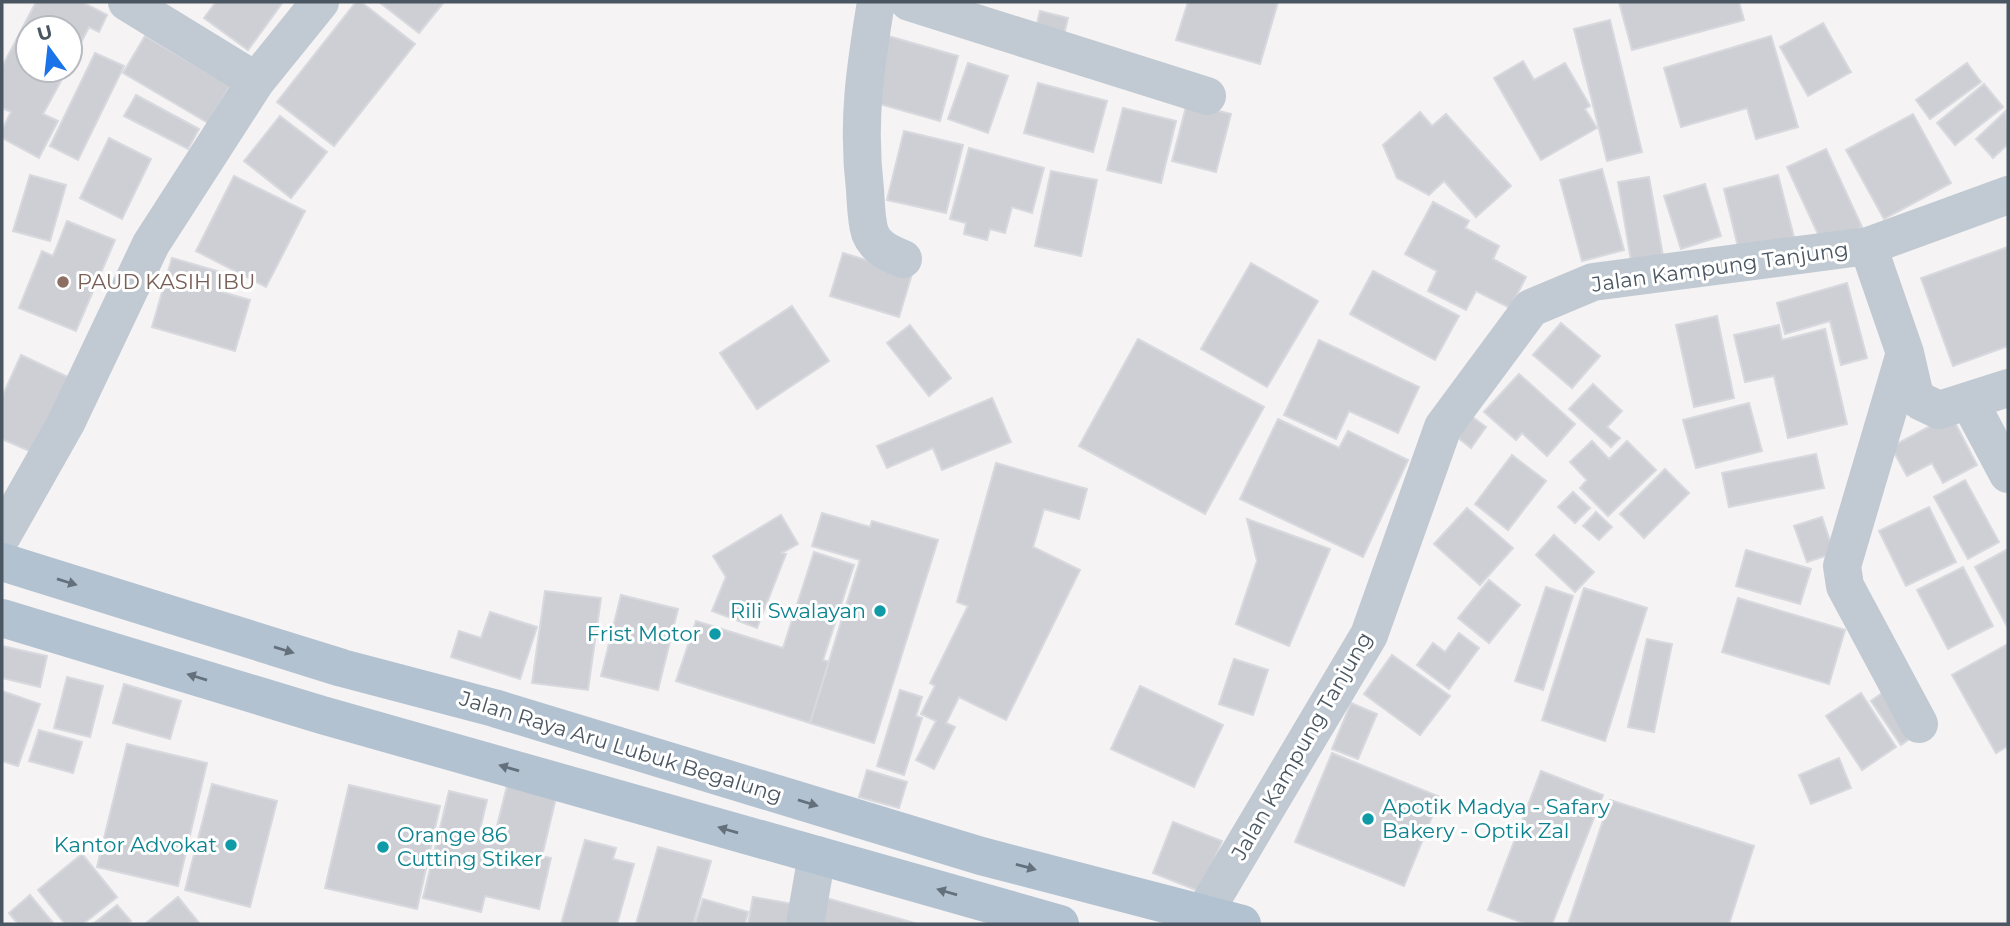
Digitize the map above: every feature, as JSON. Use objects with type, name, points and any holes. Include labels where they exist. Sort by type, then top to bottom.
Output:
[{"type":"main road","name":"Jalan Raya Aru Lubuk Begalung","points":[[2,562],[342,668],[494,708],[981,856],[1242,924]]},
{"type":"main road","points":[[2,618],[321,715],[1060,924]]},
{"type":"main road","points":[[321,715],[342,668]]},
{"type":"street","points":[[127,2],[256,81]]},
{"type":"street","points":[[2,536],[66,424],[150,244],[256,81],[320,2]]},
{"type":"street","points":[[903,259],[882,250],[871,234],[861,151],[861,97],[898,2],[1207,96]]},
{"type":"street","name":"Jalan Kampung Tanjung","points":[[1204,913],[1369,635],[1443,427],[1531,307],[1593,282],[1868,246],[2008,195]]},
{"type":"street","points":[[1868,246],[1905,353],[1914,392],[1920,401],[1940,410],[2008,388]]},
{"type":"street","points":[[1905,353],[1842,566],[1846,586],[1919,724]]},
{"type":"street","points":[[1969,401],[2008,474]]},
{"type":"street","points":[[805,924],[817,855]]},
{"type":"building","points":[[36,2],[82,2],[107,15],[99,32],[89,27],[84,37],[84,14],[30,14]]},
{"type":"building","points":[[216,2],[283,2],[248,50],[204,18]]},
{"type":"building","points":[[356,2],[361,2],[415,44],[334,146],[277,102]]},
{"type":"building","points":[[379,2],[444,2],[419,33]]},
{"type":"building","points":[[1188,2],[1278,2],[1260,64],[1176,40]]},
{"type":"building","points":[[1619,2],[1739,2],[1744,20],[1632,50]]},
{"type":"building","points":[[1040,11],[1068,18],[1061,47],[1033,40]]},
{"type":"building","points":[[1610,20],[1642,152],[1607,161],[1574,29]]},
{"type":"building","points":[[1823,23],[1851,72],[1808,96],[1780,47]]},
{"type":"building","points":[[145,36],[230,86],[208,123],[123,73]]},
{"type":"building","points":[[888,36],[958,56],[940,121],[869,101]]},
{"type":"building","points":[[1771,36],[1798,127],[1756,139],[1747,108],[1681,127],[1664,68]]},
{"type":"building","points":[[14,44],[14,84],[59,84],[43,114],[58,121],[39,158],[2,138],[2,130],[11,112],[2,108],[2,67]]},
{"type":"building","points":[[95,53],[124,66],[78,160],[50,146],[80,84],[84,84],[84,76]]},
{"type":"building","points":[[1523,61],[1534,80],[1565,63],[1590,106],[1585,109],[1597,128],[1541,160],[1494,78]]},
{"type":"building","points":[[968,63],[1008,76],[988,133],[948,119]]},
{"type":"building","points":[[1967,63],[1981,82],[1930,119],[1916,100]]},
{"type":"building","points":[[1038,83],[1107,101],[1093,152],[1024,133]]},
{"type":"building","points":[[1984,84],[2003,107],[1955,145],[1937,123]]},
{"type":"building","points":[[136,95],[199,129],[188,149],[124,116]]},
{"type":"building","points":[[1187,103],[1231,114],[1216,172],[1172,161]]},
{"type":"building","points":[[1123,108],[1176,121],[1161,183],[1107,170]]},
{"type":"building","points":[[2006,111],[2008,144],[1993,158],[1976,139]]},
{"type":"building","points":[[1420,112],[1432,126],[1446,114],[1511,186],[1476,217],[1444,181],[1429,195],[1397,178],[1383,145]]},
{"type":"building","points":[[1913,114],[1951,183],[1884,219],[1846,150]]},
{"type":"building","points":[[280,116],[327,152],[291,198],[244,161]]},
{"type":"building","points":[[904,131],[963,145],[946,213],[887,200]]},
{"type":"building","points":[[109,138],[151,159],[122,219],[80,198]]},
{"type":"building","points":[[969,148],[1044,168],[1032,213],[1012,207],[1005,233],[990,229],[987,240],[964,234],[966,223],[950,219]]},
{"type":"building","points":[[1826,149],[1862,227],[1823,245],[1787,167]]},
{"type":"building","points":[[1602,169],[1624,250],[1582,261],[1560,180]]},
{"type":"building","points":[[1051,171],[1097,180],[1081,256],[1035,246]]},
{"type":"building","points":[[30,175],[66,185],[50,241],[13,231]]},
{"type":"building","points":[[1778,175],[1794,237],[1739,251],[1724,189]]},
{"type":"building","points":[[234,176],[305,211],[266,287],[196,251]]},
{"type":"building","points":[[1649,177],[1665,267],[1633,273],[1618,182]]},
{"type":"building","points":[[1705,184],[1721,236],[1681,249],[1664,196]]},
{"type":"building","points":[[1433,202],[1469,221],[1465,228],[1499,246],[1493,259],[1526,277],[1510,308],[1476,291],[1466,310],[1428,291],[1437,271],[1405,254]]},
{"type":"building","name":"PAUD KASIH IBU","points":[[67,221],[115,240],[76,331],[19,308],[42,251],[53,256]]},
{"type":"building","points":[[2008,247],[2008,346],[1953,366],[1921,278]]},
{"type":"building","points":[[843,253],[912,274],[899,317],[830,296]]},
{"type":"building","points":[[172,258],[227,274],[222,292],[250,300],[235,351],[152,327]]},
{"type":"building","points":[[1251,263],[1318,301],[1267,387],[1201,349]]},
{"type":"building","points":[[1373,271],[1459,316],[1435,360],[1350,314]]},
{"type":"building","points":[[1847,283],[1867,358],[1841,365],[1830,321],[1785,334],[1777,303]]},
{"type":"building","points":[[792,306],[829,361],[757,409],[720,353]]},
{"type":"building","points":[[1717,316],[1734,398],[1694,407],[1676,325]]},
{"type":"building","points":[[1561,323],[1600,356],[1572,388],[1533,355]]},
{"type":"building","points":[[910,325],[951,378],[929,396],[887,343]]},
{"type":"building","points":[[1779,325],[1782,340],[1825,329],[1847,424],[1788,438],[1774,376],[1745,382],[1734,335]]},
{"type":"building","points":[[1138,339],[1264,407],[1205,514],[1079,446]]},
{"type":"building","points":[[1319,340],[1419,387],[1398,433],[1349,411],[1336,439],[1284,415]]},
{"type":"building","points":[[21,355],[70,378],[34,453],[2,439],[2,397]]},
{"type":"building","points":[[1519,374],[1575,424],[1547,456],[1522,433],[1516,440],[1484,412]]},
{"type":"building","points":[[1593,384],[1622,411],[1607,427],[1620,438],[1611,447],[1569,409]]},
{"type":"building","points":[[992,398],[1011,442],[942,470],[933,448],[887,468],[877,446]]},
{"type":"building","points":[[1749,403],[1762,451],[1696,468],[1683,420]]},
{"type":"building","points":[[1463,410],[1486,427],[1471,448],[1448,430]]},
{"type":"building","points":[[1951,415],[1977,465],[1943,483],[1932,463],[1907,476],[1891,447]]},
{"type":"building","points":[[1278,419],[1339,448],[1348,431],[1408,460],[1363,557],[1240,499]]},
{"type":"building","points":[[1592,441],[1609,459],[1627,441],[1656,470],[1608,516],[1580,488],[1587,480],[1570,462]]},
{"type":"building","points":[[1816,454],[1824,488],[1729,507],[1722,473]]},
{"type":"building","points":[[1512,455],[1546,481],[1508,530],[1475,504]]},
{"type":"building","points":[[996,463],[1087,489],[1079,519],[1044,509],[1033,547],[1080,570],[1006,720],[959,697],[946,723],[955,727],[934,769],[916,760],[936,721],[921,714],[935,686],[930,683],[968,606],[957,602]]},
{"type":"building","points":[[1665,469],[1689,493],[1644,538],[1620,514]]},
{"type":"building","points":[[1965,480],[1999,542],[1968,559],[1934,497]]},
{"type":"building","points":[[1573,492],[1590,508],[1575,523],[1558,507]]},
{"type":"building","points":[[1929,507],[1956,562],[1906,586],[1879,531]]},
{"type":"building","points":[[1467,508],[1513,548],[1480,585],[1434,544]]},
{"type":"building","points":[[1596,512],[1612,527],[1599,540],[1583,526]]},
{"type":"building","name":"Rili Swalayan","points":[[822,513],[870,527],[872,521],[938,540],[874,743],[810,723],[860,560],[812,546]]},
{"type":"building","points":[[781,515],[798,544],[782,553],[786,554],[757,628],[712,611],[726,577],[713,556]]},
{"type":"building","points":[[1822,517],[1834,553],[1807,562],[1794,526]]},
{"type":"building","points":[[1247,519],[1330,549],[1289,646],[1236,624],[1257,561]]},
{"type":"building","points":[[1554,535],[1594,572],[1575,592],[1536,555]]},
{"type":"building","points":[[2008,549],[2008,628],[1975,567]]},
{"type":"building","points":[[1746,550],[1811,569],[1800,604],[1736,586]]},
{"type":"building","name":"Frist Motor","points":[[814,552],[854,565],[823,660],[829,662],[810,723],[676,681],[696,621],[783,648]]},
{"type":"building","points":[[1963,567],[1993,626],[1948,649],[1917,590]]},
{"type":"building","points":[[1489,580],[1520,605],[1489,643],[1458,618]]},
{"type":"building","points":[[1546,587],[1573,596],[1543,690],[1515,681]]},
{"type":"building","points":[[1584,588],[1647,608],[1605,741],[1542,720]]},
{"type":"building","points":[[545,591],[601,598],[588,690],[532,683]]},
{"type":"building","points":[[621,595],[678,609],[658,690],[601,676]]},
{"type":"building","points":[[1738,598],[1845,630],[1829,684],[1722,652]]},
{"type":"building","points":[[490,612],[537,627],[520,679],[451,657],[459,631],[481,638]]},
{"type":"building","points":[[1459,633],[1479,648],[1449,689],[1417,665],[1433,643],[1445,652]]},
{"type":"building","points":[[1647,639],[1672,644],[1654,732],[1628,727]]},
{"type":"building","points":[[2008,644],[2008,746],[1996,753],[1952,675]]},
{"type":"building","points":[[2,646],[47,656],[40,687],[2,678]]},
{"type":"building","points":[[1392,655],[1450,696],[1420,735],[1364,694]]},
{"type":"building","points":[[1234,659],[1268,670],[1253,715],[1219,704]]},
{"type":"building","points":[[67,677],[103,686],[90,737],[54,728]]},
{"type":"building","points":[[124,684],[181,701],[170,739],[113,723]]},
{"type":"building","points":[[1140,686],[1223,725],[1194,787],[1111,749]]},
{"type":"building","points":[[1889,688],[1919,732],[1901,745],[1871,701]]},
{"type":"building","points":[[900,690],[922,697],[916,716],[922,718],[904,775],[877,766]]},
{"type":"building","points":[[2,691],[40,704],[18,766],[2,761]]},
{"type":"building","points":[[1861,693],[1896,747],[1862,770],[1826,716]]},
{"type":"building","points":[[1351,703],[1377,714],[1358,759],[1332,749]]},
{"type":"building","points":[[39,730],[82,742],[73,773],[29,761]]},
{"type":"building","points":[[127,744],[207,763],[178,886],[97,867]]},
{"type":"building","name":"Apotik Madya - Safary Bakery - Optik Zal","points":[[1332,753],[1440,797],[1404,886],[1295,842]]},
{"type":"building","points":[[1839,758],[1851,788],[1811,804],[1799,775]]},
{"type":"building","points":[[867,770],[907,782],[899,808],[859,797]]},
{"type":"building","points":[[1541,771],[1603,795],[1552,924],[1526,924],[1488,910]]},
{"type":"building","name":"Kantor Advokat","points":[[212,784],[277,801],[250,907],[185,890]]},
{"type":"building","name":"Orange 86 Cutting Stiker","points":[[349,785],[440,806],[417,909],[325,888]]},
{"type":"building","points":[[507,786],[556,798],[542,856],[551,858],[539,909],[485,896],[481,912],[423,898],[449,791],[487,800],[479,834],[494,838]]},
{"type":"building","points":[[1610,800],[1754,846],[1729,924],[1568,924]]},
{"type":"building","points":[[1173,822],[1222,841],[1201,892],[1153,873]]},
{"type":"building","points":[[585,840],[616,848],[613,859],[634,864],[617,924],[561,924]]},
{"type":"building","points":[[658,847],[711,861],[693,924],[636,924]]},
{"type":"building","points":[[82,854],[117,897],[83,924],[65,924],[38,890]]},
{"type":"building","points":[[30,895],[54,924],[18,924],[9,913]]},
{"type":"building","points":[[178,897],[200,924],[146,923]]},
{"type":"building","points":[[753,897],[804,906],[801,924],[748,924]]},
{"type":"building","points":[[826,898],[918,924],[818,924]]},
{"type":"building","points":[[703,899],[748,912],[745,924],[695,924]]},
{"type":"building","points":[[117,905],[131,921],[127,924],[93,924]]},
{"type":"place","name":"PAUD KASIH IBU","points":[[63,282]]},
{"type":"place","name":"Rili Swalayan","points":[[880,611]]},
{"type":"place","name":"Frist Motor","points":[[715,634]]},
{"type":"place","name":"Apotik Madya - Safary Bakery - Optik Zal","points":[[1368,819]]},
{"type":"place","name":"Kantor Advokat","points":[[231,845]]},
{"type":"place","name":"Orange 86 Cutting Stiker","points":[[383,847]]}]
